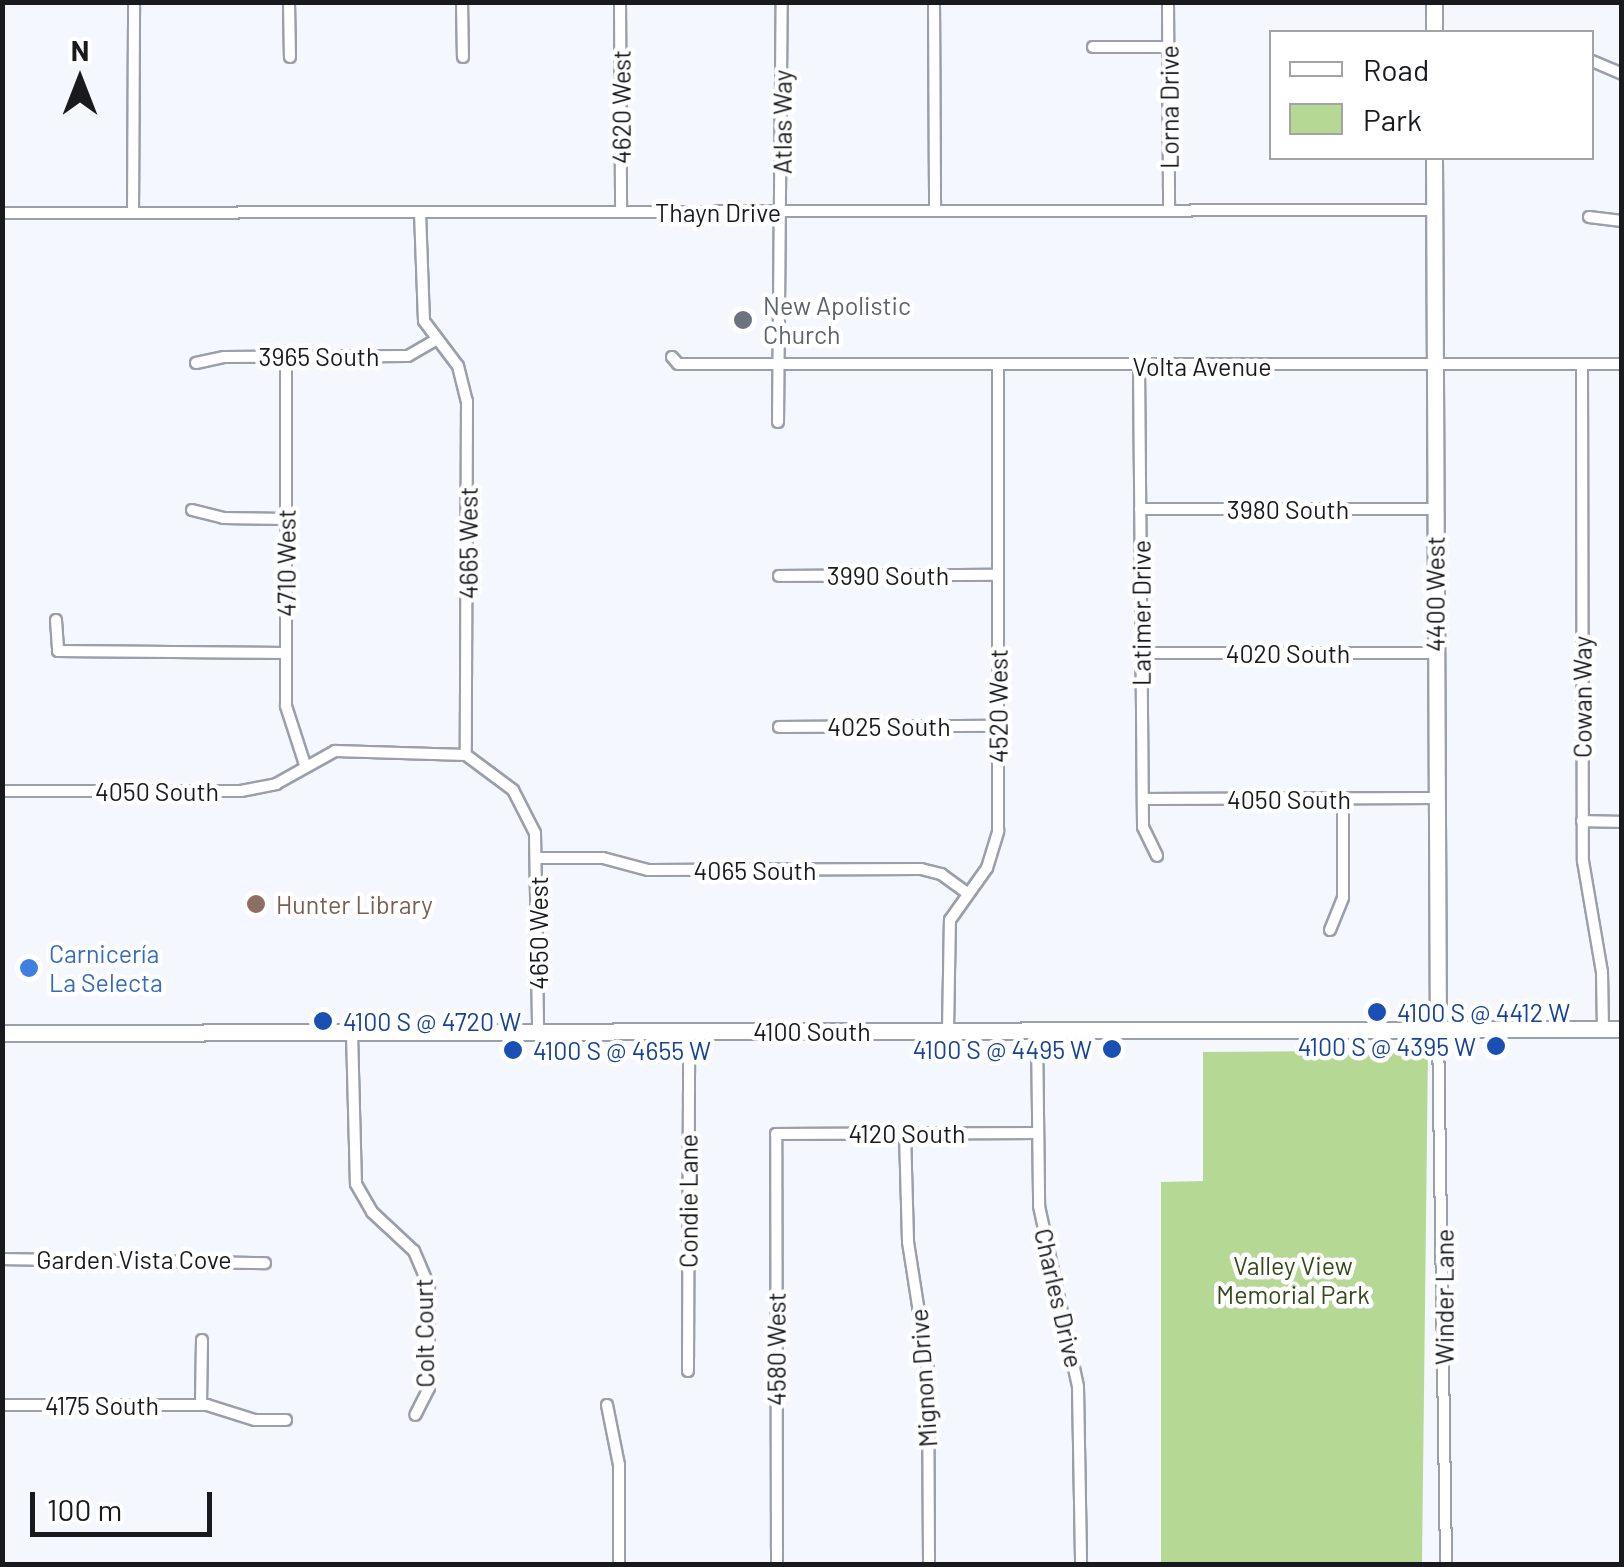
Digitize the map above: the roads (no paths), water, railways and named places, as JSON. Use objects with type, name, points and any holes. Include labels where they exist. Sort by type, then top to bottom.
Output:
[{"type":"main road","points":[[1434,2],[1434,30]]},
{"type":"main road","name":"4400 West","points":[[1434,160],[1438,1030]]},
{"type":"main road","name":"4100 South","points":[[2,1034],[1622,1029]]},
{"type":"street","points":[[134,2],[134,213]]},
{"type":"street","points":[[289,2],[290,57]]},
{"type":"street","points":[[462,2],[463,57]]},
{"type":"street","name":"4620 West","points":[[620,2],[621,212]]},
{"type":"street","name":"Atlas Way","points":[[778,422],[782,364],[782,2]]},
{"type":"street","points":[[934,2],[935,211]]},
{"type":"street","name":"Lorna Drive","points":[[1168,2],[1169,211]]},
{"type":"street","points":[[1093,47],[1168,48]]},
{"type":"street","points":[[1594,62],[1622,74]]},
{"type":"street","name":"Thayn Drive","points":[[2,213],[1434,210]]},
{"type":"street","name":"4665 West","points":[[420,212],[422,310],[458,366],[467,401],[466,754]]},
{"type":"street","points":[[1589,217],[1622,221]]},
{"type":"street","name":"3965 South","points":[[196,364],[286,356],[408,356],[438,339]]},
{"type":"street","name":"4710 West","points":[[286,356],[289,732],[305,765]]},
{"type":"street","name":"Volta Avenue","points":[[672,357],[678,364],[1622,364]]},
{"type":"street","name":"Cowan Way","points":[[1582,364],[1582,822],[1604,1029]]},
{"type":"street","name":"4520 West","points":[[948,1031],[948,929],[967,892],[988,868],[997,841],[998,366]]},
{"type":"street","name":"Latimer Drive","points":[[1139,366],[1144,834],[1158,856]]},
{"type":"street","name":"3980 South","points":[[1140,509],[1435,509]]},
{"type":"street","points":[[192,510],[218,517],[286,519]]},
{"type":"street","name":"3990 South","points":[[779,576],[998,575]]},
{"type":"street","points":[[56,620],[58,651],[286,653]]},
{"type":"street","name":"4020 South","points":[[1142,653],[1435,653]]},
{"type":"street","name":"4025 South","points":[[779,727],[998,726]]},
{"type":"street","name":"4050 South","points":[[2,791],[241,791],[276,784],[305,765],[350,749],[466,754]]},
{"type":"street","name":"4650 West","points":[[466,754],[513,790],[535,834],[538,1032]]},
{"type":"street","name":"4050 South","points":[[1143,799],[1435,798]]},
{"type":"street","points":[[1330,930],[1344,898],[1343,799]]},
{"type":"street","points":[[1582,822],[1622,822]]},
{"type":"street","name":"4065 South","points":[[538,858],[603,858],[643,870],[928,870],[967,892]]},
{"type":"street","name":"Winder Lane","points":[[1438,1030],[1446,1564]]},
{"type":"street","name":"Charles Drive","points":[[1037,1031],[1041,1222],[1078,1387],[1081,1564]]},
{"type":"street","name":"Colt Court","points":[[352,1032],[356,1184],[372,1212],[414,1251],[429,1287],[429,1388],[415,1415]]},
{"type":"street","name":"Condie Lane","points":[[688,1371],[689,1032]]},
{"type":"street","name":"Mignon Drive","points":[[905,1133],[908,1242],[928,1370],[928,1564]]},
{"type":"street","name":"4120 South","points":[[776,1134],[1038,1133]]},
{"type":"street","name":"4580 West","points":[[776,1134],[777,1564]]},
{"type":"street","name":"Garden Vista Cove","points":[[2,1259],[265,1263]]},
{"type":"street","points":[[201,1404],[202,1340]]},
{"type":"street","name":"4175 South","points":[[2,1405],[201,1404],[255,1420],[286,1420]]},
{"type":"street","points":[[607,1405],[618,1455],[620,1564]]},
{"type":"place","name":"New Apolistic Church","points":[[743,320]]},
{"type":"place","name":"Hunter Library","points":[[256,904]]},
{"type":"place","name":"Carnicería La Selecta","points":[[29,968]]},
{"type":"place","name":"4100 S @ 4412 W","points":[[1377,1012]]},
{"type":"place","name":"4100 S @ 4720 W","points":[[323,1021]]},
{"type":"place","name":"4100 S @ 4395 W","points":[[1496,1046]]},
{"type":"place","name":"4100 S @ 4495 W","points":[[1112,1049]]},
{"type":"place","name":"4100 S @ 4655 W","points":[[513,1050]]},
{"type":"park label","name":"Valley View Memorial Park","points":[[1293,1280]]}]
